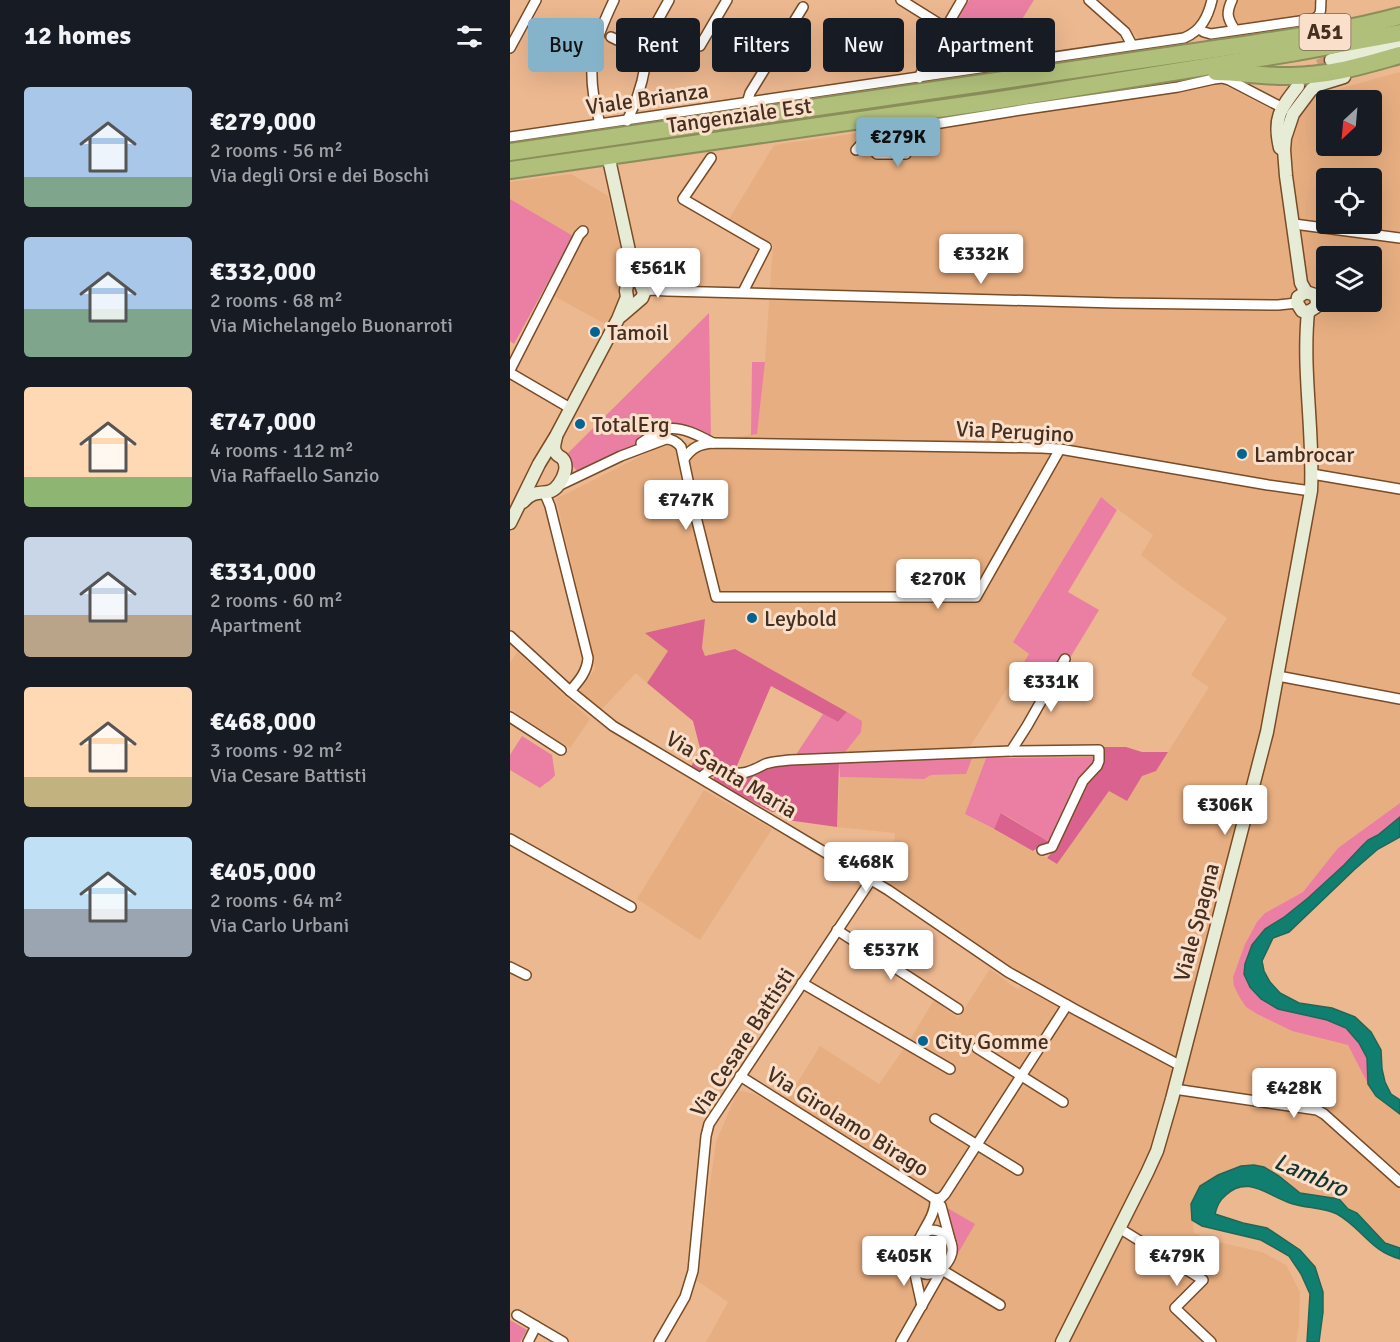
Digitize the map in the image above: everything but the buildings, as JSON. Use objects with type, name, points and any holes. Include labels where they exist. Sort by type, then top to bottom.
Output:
[{"type":"highway","points":[[1250,44],[1319,25],[1400,9]]},
{"type":"highway","name":"Tangenziale Est","points":[[510,152],[1250,44],[1372,24],[1400,16]]},
{"type":"highway","name":"Tangenziale Est","points":[[510,170],[987,102],[1400,33]]},
{"type":"highway","points":[[987,102],[1207,72],[1316,75],[1346,70],[1400,54]]},
{"type":"street","points":[[510,48],[536,0]]},
{"type":"street","points":[[599,120],[593,94],[592,60],[599,32],[614,0]]},
{"type":"street","points":[[659,18],[669,0]]},
{"type":"street","points":[[902,0],[930,18]]},
{"type":"street","points":[[952,18],[962,0]]},
{"type":"street","points":[[1089,0],[1125,32],[1132,45]]},
{"type":"street","points":[[1199,29],[1209,13],[1212,0],[1222,3],[1232,1],[1228,14],[1235,30]]},
{"type":"street","name":"Viale Brianza","points":[[510,137],[1184,38],[1199,29],[1211,34],[1314,19],[1321,12],[1321,0]]},
{"type":"street","points":[[700,46],[724,1]]},
{"type":"street","points":[[747,103],[750,93],[803,7]]},
{"type":"street","points":[[611,38],[616,40]]},
{"type":"street","points":[[1331,60],[1400,44]]},
{"type":"street","name":"Viale Spagna","points":[[1286,176],[1285,138],[1293,114],[1311,90],[1332,80],[1400,62]]},
{"type":"street","points":[[627,121],[636,101],[644,72]]},
{"type":"street","points":[[919,78],[922,72]]},
{"type":"street","points":[[856,150],[864,141],[905,134],[910,128],[1178,87],[1214,79],[1229,80],[1293,114]]},
{"type":"street","points":[[1281,107],[1298,86]]},
{"type":"street","name":"Viale Spagna","points":[[1062,1342],[1157,1151],[1267,732],[1311,491],[1305,336],[1308,312],[1314,310],[1317,301],[1315,295],[1306,292],[1301,283],[1294,224],[1278,138],[1277,123],[1281,107]]},
{"type":"street","points":[[864,141],[877,154],[906,154],[905,134]]},
{"type":"street","points":[[711,158],[684,199],[766,248],[743,292]]},
{"type":"street","points":[[510,523],[539,464],[618,319],[636,294],[635,269],[631,260],[610,164]]},
{"type":"street","points":[[1294,224],[1400,238]]},
{"type":"street","points":[[570,408],[510,371],[583,231]]},
{"type":"street","points":[[636,294],[667,291],[743,292],[1116,303],[1278,305],[1297,303]]},
{"type":"street","points":[[1306,292],[1300,294],[1297,303],[1299,309],[1308,312]]},
{"type":"street","name":"Via Perugino","points":[[621,456],[665,429],[690,432],[713,443]]},
{"type":"street","points":[[519,507],[528,496],[550,492],[562,480],[565,467],[563,459],[557,454],[554,446],[556,436]]},
{"type":"street","name":"Via Perugino","points":[[558,486],[621,456],[666,439],[677,442],[684,459]]},
{"type":"street","name":"Via Perugino","points":[[684,459],[695,447],[713,443],[1060,449],[1311,491]]},
{"type":"street","points":[[684,459],[716,597],[976,597],[1060,449]]},
{"type":"street","points":[[544,457],[548,454],[557,454]]},
{"type":"street","points":[[565,467],[579,475]]},
{"type":"street","points":[[1312,474],[1400,489]]},
{"type":"street","points":[[532,478],[533,487],[542,493],[550,506],[588,658],[585,673],[570,691]]},
{"type":"street","name":"Via Santa Maria","points":[[510,636],[570,691],[613,726],[872,880],[999,967],[1181,1066]]},
{"type":"street","points":[[1011,752],[1065,659]]},
{"type":"street","points":[[1278,676],[1400,699]]},
{"type":"street","points":[[510,717],[561,750]]},
{"type":"street","points":[[701,778],[711,770],[743,773],[771,763],[789,760],[1099,750],[1099,761],[1083,781],[1052,847],[1042,850]]},
{"type":"street","points":[[510,839],[632,907]]},
{"type":"street","name":"Via Cesare Battisti","points":[[659,1342],[684,1297],[693,1271],[709,1124],[872,880]]},
{"type":"street","points":[[837,930],[958,1009]]},
{"type":"street","points":[[510,967],[526,975]]},
{"type":"street","points":[[802,983],[950,1069]]},
{"type":"street","points":[[935,1199],[945,1194],[1067,1005]]},
{"type":"street","points":[[977,1048],[1063,1102]]},
{"type":"street","name":"Via Girolamo Birago","points":[[740,1076],[935,1199],[941,1206],[951,1243]]},
{"type":"street","points":[[1174,1089],[1317,1110],[1400,1182]]},
{"type":"street","points":[[935,1119],[1018,1170]]},
{"type":"street","name":"Via Girolamo Birago","points":[[922,1234],[936,1205],[935,1199]]},
{"type":"street","points":[[1119,1228],[1203,1280],[1175,1308],[1211,1342]]},
{"type":"street","points":[[901,1342],[922,1306],[950,1256],[952,1250],[951,1243],[945,1235],[931,1230],[922,1234],[911,1253],[922,1306]]},
{"type":"street","points":[[914,1264],[926,1274],[942,1270]]},
{"type":"street","points":[[942,1270],[1000,1305]]},
{"type":"street","points":[[517,1316],[563,1342]]},
{"type":"street","points":[[528,1342],[536,1326]]},
{"type":"shaded area","points":[[969,0],[1034,0],[1023,18],[958,18]]},
{"type":"shaded area","points":[[1093,0],[1208,0],[1200,20],[1189,32],[1144,40]]},
{"type":"shaded area","points":[[1235,0],[1318,0],[1317,14],[1237,28],[1231,9]]},
{"type":"shaded area","points":[[1400,72],[1400,803],[1338,848],[1303,892],[1265,913],[1245,944],[1233,977],[1246,1007],[1257,1014],[1292,1031],[1348,1045],[1376,1096],[1400,1114],[1400,1248],[1385,1243],[1357,1213],[1348,1209],[1339,1199],[1300,1193],[1264,1167],[1191,1204],[1194,1233],[1218,1242],[1262,1252],[1286,1265],[1300,1292],[1296,1342],[706,1342],[728,1302],[696,1280],[716,1142],[738,1090],[755,1094],[781,1109],[820,1046],[879,1084],[934,1000],[958,1018],[990,969],[1018,990],[1024,979],[890,888],[895,833],[837,827],[840,777],[924,779],[931,775],[965,774],[971,758],[842,763],[842,756],[862,721],[735,649],[705,656],[702,648],[705,619],[646,633],[668,651],[647,683],[636,673],[599,712],[579,692],[595,669],[556,499],[661,446],[757,434],[765,362],[773,245],[729,219],[774,145],[1218,82],[1268,108],[1316,95],[1316,156],[1382,156],[1382,90],[1334,90]],"holes":[[[1101,497],[1153,535],[1141,555],[1227,618],[1191,675],[1209,687],[1156,771],[1142,776],[1127,801],[1109,791],[1057,864],[965,814],[989,749],[969,750],[1029,654],[1013,642]]]},
{"type":"shaded area","points":[[571,174],[608,196],[623,260],[619,297],[607,325],[552,295],[578,249],[569,244],[572,236],[510,199],[510,182]]},
{"type":"shaded area","points":[[510,199],[573,236],[514,344],[510,341]]},
{"type":"shaded area","points":[[709,313],[711,440],[672,429],[580,474],[564,457]]},
{"type":"shaded area","points":[[752,362],[765,362],[757,434],[751,435]]},
{"type":"shaded area","points":[[1101,497],[1117,510],[1068,592],[1099,610],[1056,681],[1024,662],[1029,654],[1013,642]]},
{"type":"shaded area","points":[[705,619],[702,648],[705,656],[735,649],[847,712],[838,722],[771,686],[736,768],[712,766],[699,772],[691,767],[700,748],[693,721],[647,683],[668,651],[645,633]]},
{"type":"shaded area","points":[[517,652],[590,719],[570,748],[510,709],[510,663]]},
{"type":"shaded area","points":[[847,712],[862,721],[861,732],[842,756],[795,756],[823,714],[838,722]]},
{"type":"shaded area","points":[[522,736],[552,755],[555,775],[540,788],[510,770],[510,755]]},
{"type":"shaded area","points":[[1102,747],[1126,747],[1142,752],[1168,752],[1156,771],[1142,776],[1127,801],[1109,791],[1057,864],[1047,858],[1054,850]]},
{"type":"shaded area","points":[[1095,757],[1094,763],[1080,780],[1051,843],[1002,813],[994,829],[965,814],[986,758]]},
{"type":"shaded area","points":[[972,758],[966,774],[931,775],[924,779],[840,777],[839,763]]},
{"type":"shaded area","points":[[807,762],[839,763],[837,827],[787,820],[782,811],[772,812],[713,781],[715,773],[745,776],[776,765]]},
{"type":"shaded area","points":[[704,790],[772,829],[700,940],[637,899]]},
{"type":"shaded area","points":[[1400,803],[1400,817],[1368,840],[1308,898],[1265,929],[1244,974],[1250,987],[1261,999],[1346,1028],[1359,1043],[1367,1059],[1368,1084],[1348,1045],[1292,1031],[1257,1014],[1246,1007],[1240,998],[1234,986],[1233,977],[1245,944],[1257,922],[1265,913],[1303,892],[1338,848]]},
{"type":"shaded area","points":[[1001,813],[1051,843],[1042,845],[1033,851],[994,829]]},
{"type":"shaded area","points":[[944,1206],[975,1224],[957,1255]]},
{"type":"shaded area","points":[[932,1235],[943,1238],[947,1245],[946,1254],[942,1262],[928,1270],[921,1266],[916,1254],[925,1238]]},
{"type":"shaded area","points":[[510,1320],[527,1330],[520,1342],[510,1342]]},
{"type":"water","points":[[1400,817],[1400,837],[1378,849],[1289,932],[1273,938],[1262,961],[1270,982],[1280,993],[1299,1003],[1332,1008],[1355,1017],[1371,1032],[1381,1050],[1385,1082],[1391,1094],[1400,1100],[1400,1114],[1376,1096],[1368,1084],[1367,1058],[1359,1043],[1346,1028],[1327,1020],[1278,1009],[1261,999],[1250,987],[1244,974],[1252,945],[1265,929],[1308,898],[1368,840]]},
{"type":"water","points":[[1241,1166],[1264,1167],[1279,1176],[1300,1193],[1339,1199],[1348,1209],[1357,1213],[1385,1243],[1400,1248],[1400,1259],[1381,1251],[1337,1214],[1293,1204],[1259,1189],[1242,1187],[1234,1189],[1222,1199],[1215,1214],[1267,1228],[1300,1250],[1315,1267],[1323,1292],[1319,1342],[1307,1342],[1310,1294],[1289,1256],[1261,1240],[1202,1226],[1192,1220],[1191,1204],[1200,1186],[1218,1175]]},
{"type":"tunnel","points":[[1305,77],[1313,68],[1331,60]]},
{"type":"place","name":"Tamoil","points":[[595,332]]},
{"type":"place","name":"TotalErg","points":[[580,424]]},
{"type":"place","name":"Lambrocar","points":[[1242,454]]},
{"type":"place","name":"Leybold","points":[[752,618]]},
{"type":"place","name":"City Gomme","points":[[923,1041]]},
{"type":"water label","name":"Lambro","points":[[1311,1175]]}]
